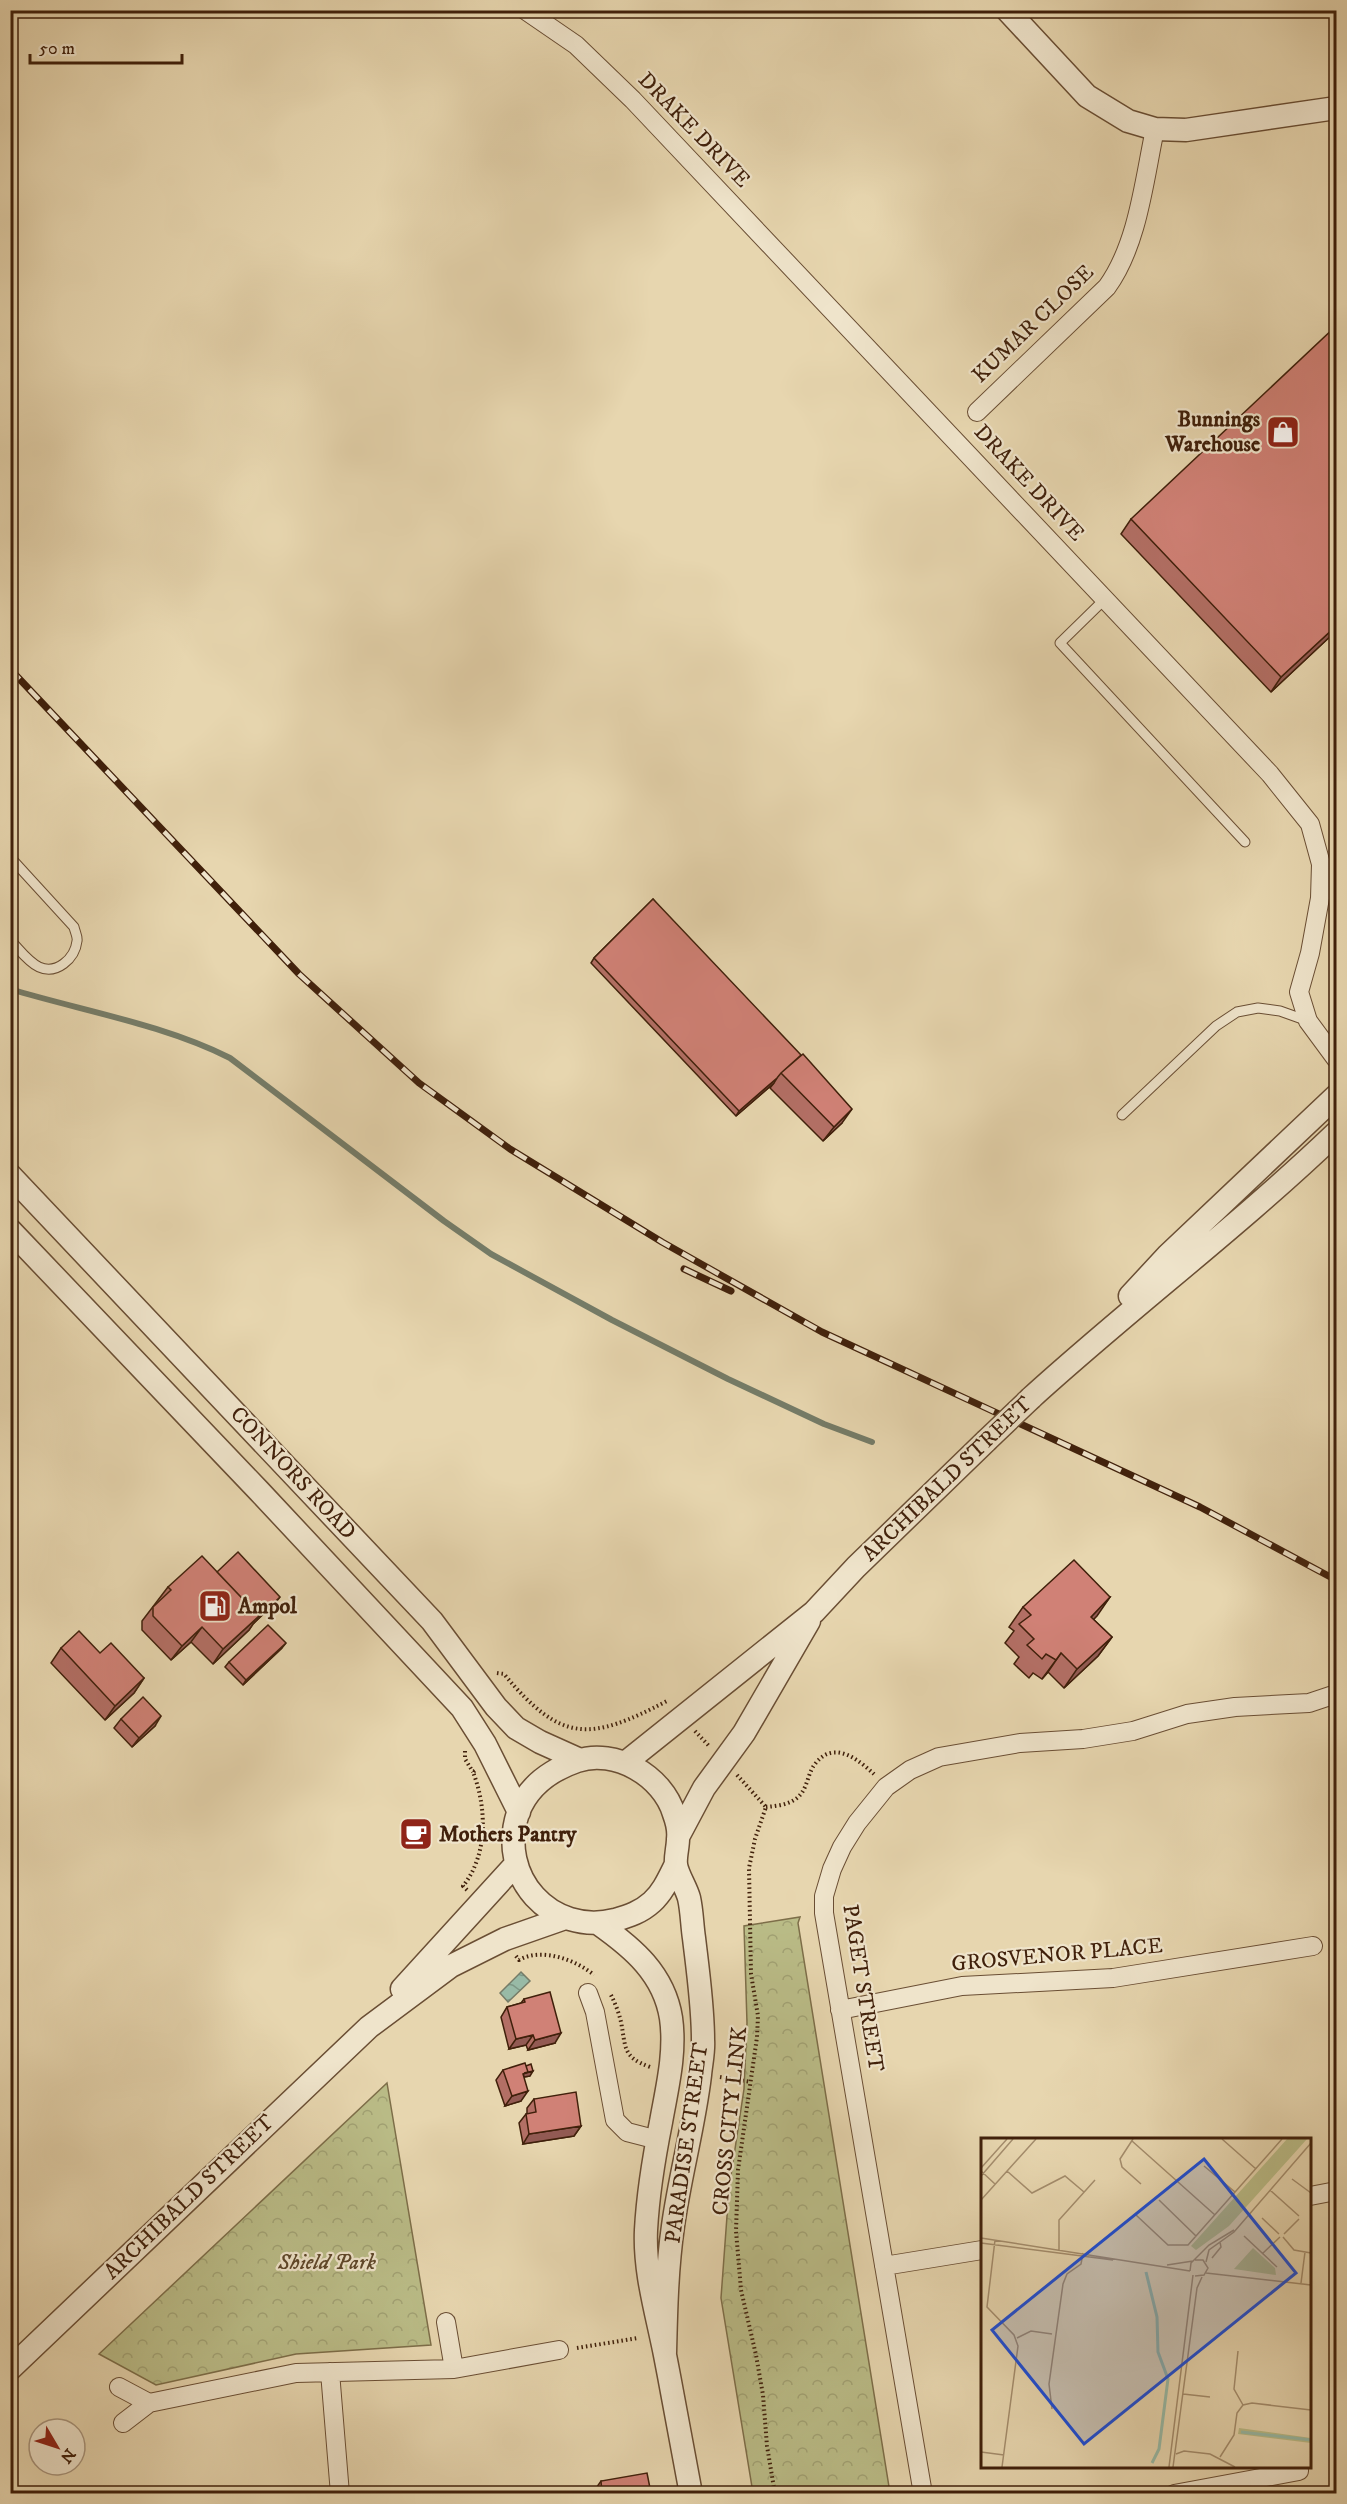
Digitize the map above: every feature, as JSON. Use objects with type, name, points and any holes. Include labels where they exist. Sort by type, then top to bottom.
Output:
[{"type":"street","name":"DRAKE DRIVE","points":[[525,10],[576,45],[633,100],[1270,774],[1310,824],[1321,864],[1320,897],[1310,953],[1299,992],[1308,1021],[1336,1059]]},
{"type":"street","points":[[1007,10],[1087,96],[1128,121],[1155,129],[1186,130],[1336,108]]},
{"type":"street","name":"KUMAR CLOSE","points":[[977,412],[1107,287],[1119,270],[1128,249],[1155,129]]},
{"type":"street","name":"ARCHIBALD STREET","points":[[1084,1350],[1168,1255],[1336,1096]]},
{"type":"street","name":"ARCHIBALD STREET","points":[[625,1763],[814,1612],[856,1567],[1031,1398],[1084,1350],[1253,1209],[1336,1133]]},
{"type":"street","name":"CONNORS ROAD","points":[[10,1175],[432,1621],[496,1707],[516,1728],[580,1760]]},
{"type":"street","name":"CONNORS ROAD","points":[[10,1230],[462,1708],[485,1744],[519,1812]]},
{"type":"street","name":"ARCHIBALD STREET","points":[[679,1835],[704,1788],[744,1733],[814,1612]]},
{"type":"street","name":"PAGET STREET","points":[[923,2493],[824,1913],[824,1896],[842,1847],[874,1800],[886,1787],[909,1770],[939,1756],[1020,1743],[1083,1739],[1133,1731],[1187,1714],[1235,1707],[1309,1703],[1336,1694]]},
{"type":"street","points":[[603,1758],[625,1763],[646,1775],[662,1791],[674,1812],[679,1835],[676,1864],[667,1884],[652,1902],[634,1915],[599,1924],[588,1924],[565,1918],[543,1905],[526,1887],[516,1863],[513,1838],[519,1812],[533,1788],[554,1770],[580,1760],[603,1758]]},
{"type":"street","name":"ARCHIBALD STREET","points":[[10,2369],[369,2027],[516,1863]]},
{"type":"street","name":"PARADISE STREET","points":[[665,2353],[673,2224],[696,2107],[704,2042],[689,1898],[676,1864]]},
{"type":"street","name":"ARCHIBALD STREET","points":[[369,2027],[451,1966],[505,1939],[565,1918]]},
{"type":"street","name":"PARADISE STREET","points":[[599,1924],[632,1948],[650,1967],[664,1994],[669,2010],[672,2046],[670,2070],[646,2232],[652,2301],[665,2353],[691,2493]]},
{"type":"street","name":"GROSVENOR PLACE","points":[[840,2010],[962,1986],[1113,1978],[1313,1946]]},
{"type":"street","name":"PARADISE STREET","points":[[588,1993],[597,2021],[615,2120],[627,2132],[658,2140]]},
{"type":"street","points":[[1311,2196],[1336,2191]]},
{"type":"street","points":[[884,2266],[981,2250]]},
{"type":"street","points":[[446,2322],[453,2369]]},
{"type":"street","points":[[123,2423],[149,2403],[296,2373],[453,2369],[559,2350]]},
{"type":"street","points":[[330,2372],[340,2493]]},
{"type":"street","points":[[119,2387],[149,2403]]},
{"type":"street","points":[[1174,2493],[1299,2471]]},
{"type":"lane","points":[[1105,599],[1060,644],[1245,842]]},
{"type":"lane","points":[[10,857],[74,927],[78,940],[74,953],[64,965],[52,970],[39,967],[10,940]]},
{"type":"lane","points":[[1122,1115],[1216,1026],[1237,1012],[1258,1008],[1280,1011],[1308,1021]]},
{"type":"path","points":[[539,1712],[563,1725],[594,1729],[634,1718],[667,1701]]},
{"type":"path","points":[[695,1731],[709,1746]]},
{"type":"path","points":[[736,1774],[766,1807],[781,1805],[800,1796],[815,1764],[830,1754],[839,1752],[856,1758],[886,1787]]},
{"type":"path","points":[[465,1759],[473,1772],[481,1810],[482,1838],[481,1853],[475,1869],[464,1886],[469,1893]]},
{"type":"path","points":[[473,1772],[479,1767]]},
{"type":"path","name":"CROSS CITY LINK","points":[[766,1807],[754,1839],[749,1868],[751,1974],[758,2016],[738,2170],[736,2231],[741,2290],[756,2355],[770,2473],[775,2493]]},
{"type":"path","points":[[714,2076],[751,2082]]},
{"type":"path","points":[[559,2350],[638,2338]]},
{"type":"green space","points":[[800,1917],[798,1923],[890,2493],[753,2493],[721,2298],[729,2189],[744,2089],[747,2023],[744,1926]]},
{"type":"green space","name":"Shield Park","points":[[387,2083],[431,2345],[296,2354],[156,2385],[99,2354]]},
{"type":"water","points":[[521,1972],[530,1981],[508,2002],[500,1993]]},
{"type":"building","name":"Bunnings Warehouse","points":[[1336,326],[1336,626],[1281,677],[1131,519]]},
{"type":"building","points":[[653,899],[801,1055],[739,1111],[594,958]]},
{"type":"building","points":[[803,1054],[852,1109],[834,1127],[781,1073]]},
{"type":"building","points":[[238,1552],[280,1597],[257,1619],[259,1616],[217,1572]]},
{"type":"building","points":[[202,1556],[259,1616],[223,1649],[202,1627],[182,1646],[153,1616],[153,1607],[171,1590],[168,1587]]},
{"type":"building","points":[[1074,1560],[1110,1597],[1091,1617],[1112,1637],[1077,1669],[1061,1653],[1056,1660],[1046,1654],[1042,1659],[1027,1645],[1034,1639],[1019,1624],[1031,1615],[1023,1607]]},
{"type":"building","points":[[268,1625],[286,1643],[246,1680],[229,1662]]},
{"type":"building","points":[[79,1631],[100,1653],[111,1643],[144,1678],[115,1706],[61,1648]]},
{"type":"building","points":[[143,1697],[161,1716],[139,1738],[121,1719]]},
{"type":"building","points":[[550,1992],[561,2033],[535,2040],[533,2035],[516,2039],[507,2007],[525,2002],[524,1999]]},
{"type":"building","points":[[525,2063],[528,2072],[523,2074],[528,2091],[512,2096],[503,2070]]},
{"type":"building","points":[[531,2064],[533,2071],[524,2073],[528,2072],[526,2066]]},
{"type":"building","points":[[576,2092],[581,2126],[529,2134],[526,2114],[536,2112],[534,2099]]},
{"type":"building","points":[[647,2473],[651,2493],[602,2493],[601,2481]]},
{"type":"waterway","points":[[10,989],[150,1027],[230,1058],[444,1221],[491,1254],[612,1320],[728,1379],[824,1424],[872,1442]]},
{"type":"railway","points":[[10,669],[299,974],[419,1083],[510,1149],[662,1242],[822,1332],[1200,1507],[1336,1580]]},
{"type":"railway","points":[[684,1269],[731,1291]]},
{"type":"place","name":"Bunnings Warehouse","points":[[1283,432]]},
{"type":"place","name":"Ampol","points":[[215,1606]]},
{"type":"place","name":"Mothers Pantry","points":[[416,1834]]}]
